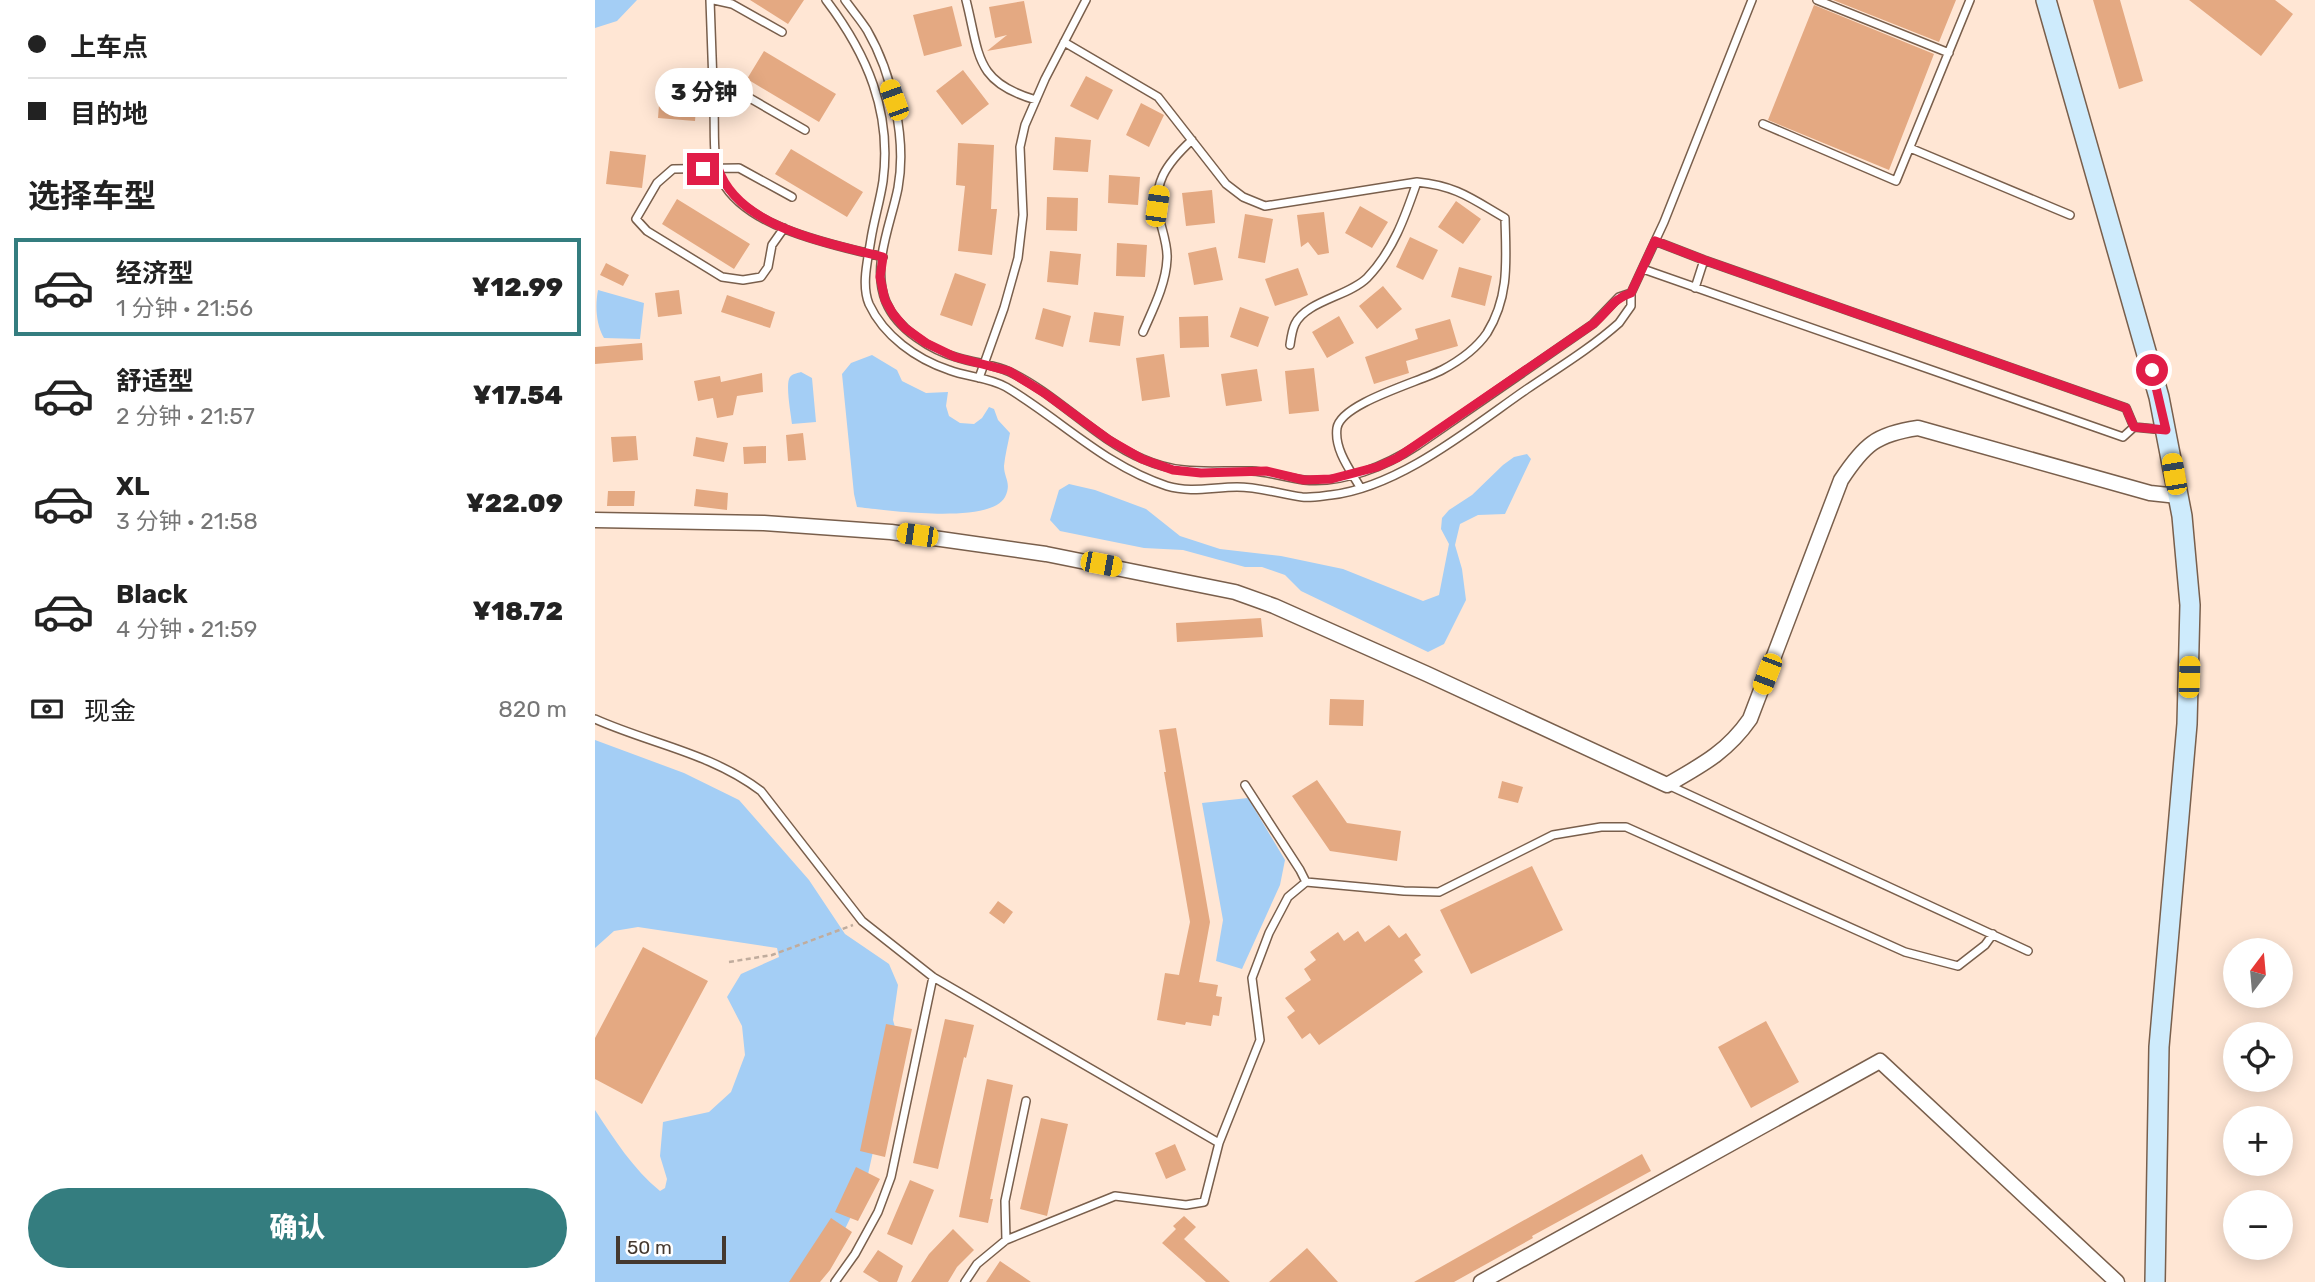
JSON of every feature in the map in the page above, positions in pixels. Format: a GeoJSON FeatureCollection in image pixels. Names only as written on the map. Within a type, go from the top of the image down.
{"type":"FeatureCollection","features":[{"type":"Feature","properties":{"kind":"main road"},"geometry":{"type":"LineString","coordinates":[[2046,0],[2159,397],[2178,496],[2190,605],[2187,724],[2159,1047],[2155,1282]]}},
{"type":"Feature","properties":{"kind":"street"},"geometry":{"type":"LineString","coordinates":[[595,520],[764,523],[891,531],[1046,554],[1235,592],[1274,606],[1427,674],[1667,785],[1710,761],[1735,740],[1750,719],[1841,480],[1857,455],[1872,442],[1900,430],[1918,428],[2150,492],[2178,496]]}},
{"type":"Feature","properties":{"kind":"street"},"geometry":{"type":"LineString","coordinates":[[1481,1282],[1880,1061],[2117,1282]]}},
{"type":"Feature","properties":{"kind":"lane"},"geometry":{"type":"LineString","coordinates":[[782,32],[732,4],[712,0],[718,168],[723,181],[737,200],[758,215],[784,228],[883,257]]}},
{"type":"Feature","properties":{"kind":"lane"},"geometry":{"type":"LineString","coordinates":[[826,0],[854,40],[869,70],[879,101],[885,134],[883,182],[866,275],[868,300],[878,320],[895,340],[921,357],[949,370],[1002,385],[1038,407],[1102,455],[1135,473],[1169,486],[1199,490],[1263,488],[1304,498],[1335,495],[1399,473],[1424,459],[1619,323],[1631,306],[1631,293],[1655,241],[1752,0]]}},
{"type":"Feature","properties":{"kind":"lane"},"geometry":{"type":"LineString","coordinates":[[845,0],[867,30],[894,100],[899,134],[898,185],[880,277],[885,300],[893,314],[905,328],[926,343],[955,357],[1009,371],[1109,440],[1142,459],[1173,470],[1201,473],[1266,471],[1304,480],[1331,479],[1352,474],[1397,458],[1418,445],[1593,324],[1619,297],[1631,293]]}},
{"type":"Feature","properties":{"kind":"lane"},"geometry":{"type":"LineString","coordinates":[[966,0],[982,65],[999,84],[1016,94],[1036,100]]}},
{"type":"Feature","properties":{"kind":"lane"},"geometry":{"type":"LineString","coordinates":[[979,377],[1004,308],[1018,258],[1023,215],[1020,147],[1025,125],[1086,0]]}},
{"type":"Feature","properties":{"kind":"lane"},"geometry":{"type":"LineString","coordinates":[[1818,0],[1949,53]]}},
{"type":"Feature","properties":{"kind":"lane"},"geometry":{"type":"LineString","coordinates":[[1763,124],[1896,181],[1970,0]]}},
{"type":"Feature","properties":{"kind":"lane"},"geometry":{"type":"LineString","coordinates":[[1064,42],[1158,97],[1226,184],[1243,197],[1265,206],[1417,182],[1457,190],[1505,218],[1506,282],[1500,306],[1487,333],[1467,355],[1441,370],[1360,404],[1343,415],[1337,428],[1338,444],[1360,487]]}},
{"type":"Feature","properties":{"kind":"lane"},"geometry":{"type":"LineString","coordinates":[[713,82],[734,89],[805,130]]}},
{"type":"Feature","properties":{"kind":"lane"},"geometry":{"type":"LineString","coordinates":[[1143,332],[1161,290],[1167,258],[1157,206],[1160,180],[1170,160],[1192,140]]}},
{"type":"Feature","properties":{"kind":"lane"},"geometry":{"type":"LineString","coordinates":[[1910,148],[2070,215]]}},
{"type":"Feature","properties":{"kind":"lane"},"geometry":{"type":"LineString","coordinates":[[784,228],[772,245],[768,267],[761,276],[743,280],[722,277],[647,231],[636,219],[657,183],[673,169],[739,168],[792,197]]}},
{"type":"Feature","properties":{"kind":"lane"},"geometry":{"type":"LineString","coordinates":[[1290,345],[1295,322],[1313,307],[1365,280],[1381,262],[1402,226],[1417,182]]}},
{"type":"Feature","properties":{"kind":"lane"},"geometry":{"type":"LineString","coordinates":[[1655,241],[2126,408],[2134,427]]}},
{"type":"Feature","properties":{"kind":"lane"},"geometry":{"type":"LineString","coordinates":[[1695,288],[1704,260]]}},
{"type":"Feature","properties":{"kind":"lane"},"geometry":{"type":"LineString","coordinates":[[1643,269],[2123,437],[2134,427],[2166,430]]}},
{"type":"Feature","properties":{"kind":"lane"},"geometry":{"type":"LineString","coordinates":[[595,719],[670,745],[744,778],[761,791],[862,921],[933,977],[1219,1143]]}},
{"type":"Feature","properties":{"kind":"lane"},"geometry":{"type":"LineString","coordinates":[[1245,785],[1306,882]]}},
{"type":"Feature","properties":{"kind":"lane"},"geometry":{"type":"LineString","coordinates":[[1667,785],[2028,951]]}},
{"type":"Feature","properties":{"kind":"lane"},"geometry":{"type":"LineString","coordinates":[[965,1282],[977,1264],[1006,1240],[1115,1196],[1186,1205],[1204,1202],[1219,1143],[1260,1040],[1252,978],[1269,933],[1288,897],[1306,882],[1439,892],[1553,835],[1601,827],[1626,827],[1906,951],[1958,966],[1973,956],[1993,934]]}},
{"type":"Feature","properties":{"kind":"lane"},"geometry":{"type":"LineString","coordinates":[[835,1282],[855,1254],[878,1212],[891,1177],[933,977]]}},
{"type":"Feature","properties":{"kind":"lane"},"geometry":{"type":"LineString","coordinates":[[1006,1240],[1005,1201],[1026,1101]]}},
{"type":"Feature","properties":{"kind":"path"},"geometry":{"type":"LineString","coordinates":[[729,962],[772,955],[847,929]]}},
{"type":"Feature","properties":{"kind":"water"},"geometry":{"type":"Polygon","coordinates":[[[595,0],[637,0],[617,21],[595,28],[595,0]]]}},
{"type":"Feature","properties":{"kind":"water"},"geometry":{"type":"Polygon","coordinates":[[[598,290],[644,303],[640,339],[604,338],[597,315],[598,290]]]}},
{"type":"Feature","properties":{"kind":"water"},"geometry":{"type":"Polygon","coordinates":[[[872,355],[897,370],[902,381],[926,393],[948,392],[946,406],[949,416],[960,423],[974,424],[989,407],[994,409],[998,420],[1010,433],[1004,466],[1007,492],[995,506],[979,511],[936,514],[857,507],[842,374],[851,363],[872,355]]]}},
{"type":"Feature","properties":{"kind":"water"},"geometry":{"type":"Polygon","coordinates":[[[801,372],[812,378],[816,422],[792,424],[789,380],[792,375],[801,372]]]}},
{"type":"Feature","properties":{"kind":"water"},"geometry":{"type":"Polygon","coordinates":[[[1527,454],[1531,459],[1505,514],[1478,515],[1460,524],[1455,545],[1462,569],[1466,600],[1444,644],[1428,652],[1301,591],[1285,575],[1262,567],[1245,567],[1183,550],[1144,548],[1060,531],[1050,520],[1059,490],[1069,484],[1095,490],[1146,509],[1180,536],[1220,549],[1281,556],[1343,569],[1423,601],[1439,595],[1449,544],[1441,529],[1442,518],[1472,495],[1503,465],[1514,457],[1527,454]]]}},
{"type":"Feature","properties":{"kind":"water"},"geometry":{"type":"Polygon","coordinates":[[[595,740],[684,773],[739,800],[809,880],[845,934],[889,964],[898,985],[893,1020],[898,1038],[865,1188],[842,1235],[809,1282],[595,1282],[595,1110],[641,1173],[660,1191],[665,1188],[667,1179],[660,1156],[663,1122],[709,1112],[731,1092],[745,1055],[742,1026],[727,997],[741,974],[779,957],[777,948],[638,927],[614,931],[595,948],[595,740]]]}},
{"type":"Feature","properties":{"kind":"water"},"geometry":{"type":"Polygon","coordinates":[[[1248,798],[1285,860],[1280,885],[1242,969],[1216,961],[1223,920],[1202,803],[1248,798]]]}},
{"type":"Feature","properties":{"kind":"building"},"geometry":{"type":"Polygon","coordinates":[[[750,0],[804,0],[788,24],[750,0]]]}},
{"type":"Feature","properties":{"kind":"building"},"geometry":{"type":"Polygon","coordinates":[[[1833,0],[1956,0],[1939,42],[1833,0]]]}},
{"type":"Feature","properties":{"kind":"building"},"geometry":{"type":"Polygon","coordinates":[[[2093,0],[2120,0],[2143,81],[2119,89],[2093,0]]]}},
{"type":"Feature","properties":{"kind":"building"},"geometry":{"type":"Polygon","coordinates":[[[2189,0],[2275,0],[2293,14],[2261,56],[2189,0]]]}},
{"type":"Feature","properties":{"kind":"building"},"geometry":{"type":"Polygon","coordinates":[[[1024,1],[1032,43],[987,51],[1007,35],[995,38],[989,7],[1024,1]]]}},
{"type":"Feature","properties":{"kind":"building"},"geometry":{"type":"Polygon","coordinates":[[[1814,5],[1934,54],[1889,170],[1768,120],[1814,5]]]}},
{"type":"Feature","properties":{"kind":"building"},"geometry":{"type":"Polygon","coordinates":[[[952,6],[962,46],[924,56],[913,15],[952,6]]]}},
{"type":"Feature","properties":{"kind":"building"},"geometry":{"type":"Polygon","coordinates":[[[764,51],[836,94],[819,122],[747,79],[764,51]]]}},
{"type":"Feature","properties":{"kind":"building"},"geometry":{"type":"Polygon","coordinates":[[[963,70],[989,104],[962,125],[936,91],[963,70]]]}},
{"type":"Feature","properties":{"kind":"building"},"geometry":{"type":"Polygon","coordinates":[[[1086,76],[1113,90],[1098,120],[1070,106],[1086,76]]]}},
{"type":"Feature","properties":{"kind":"building"},"geometry":{"type":"Polygon","coordinates":[[[661,79],[698,82],[695,121],[658,118],[661,79]]]}},
{"type":"Feature","properties":{"kind":"building"},"geometry":{"type":"Polygon","coordinates":[[[1141,103],[1164,115],[1149,147],[1126,135],[1141,103]]]}},
{"type":"Feature","properties":{"kind":"building"},"geometry":{"type":"Polygon","coordinates":[[[1055,137],[1091,140],[1088,172],[1053,170],[1055,137]]]}},
{"type":"Feature","properties":{"kind":"building"},"geometry":{"type":"Polygon","coordinates":[[[958,143],[994,145],[991,209],[997,209],[992,255],[958,251],[965,186],[956,185],[958,143]]]}},
{"type":"Feature","properties":{"kind":"building"},"geometry":{"type":"Polygon","coordinates":[[[791,149],[863,192],[847,217],[775,174],[791,149]]]}},
{"type":"Feature","properties":{"kind":"building"},"geometry":{"type":"Polygon","coordinates":[[[610,151],[646,155],[642,188],[606,184],[610,151]]]}},
{"type":"Feature","properties":{"kind":"building"},"geometry":{"type":"Polygon","coordinates":[[[1109,175],[1140,177],[1138,205],[1108,203],[1109,175]]]}},
{"type":"Feature","properties":{"kind":"building"},"geometry":{"type":"Polygon","coordinates":[[[1212,190],[1215,223],[1186,226],[1182,193],[1212,190]]]}},
{"type":"Feature","properties":{"kind":"building"},"geometry":{"type":"Polygon","coordinates":[[[1047,197],[1078,198],[1077,231],[1046,230],[1047,197]]]}},
{"type":"Feature","properties":{"kind":"building"},"geometry":{"type":"Polygon","coordinates":[[[677,199],[750,244],[734,269],[662,224],[677,199]]]}},
{"type":"Feature","properties":{"kind":"building"},"geometry":{"type":"Polygon","coordinates":[[[1456,201],[1481,219],[1463,244],[1438,227],[1456,201]]]}},
{"type":"Feature","properties":{"kind":"building"},"geometry":{"type":"Polygon","coordinates":[[[1360,206],[1388,222],[1372,248],[1345,233],[1360,206]]]}},
{"type":"Feature","properties":{"kind":"building"},"geometry":{"type":"Polygon","coordinates":[[[1324,212],[1329,253],[1318,255],[1308,242],[1301,247],[1297,215],[1324,212]]]}},
{"type":"Feature","properties":{"kind":"building"},"geometry":{"type":"Polygon","coordinates":[[[1245,214],[1273,219],[1265,263],[1238,258],[1245,214]]]}},
{"type":"Feature","properties":{"kind":"building"},"geometry":{"type":"Polygon","coordinates":[[[1410,237],[1438,250],[1423,280],[1396,267],[1410,237]]]}},
{"type":"Feature","properties":{"kind":"building"},"geometry":{"type":"Polygon","coordinates":[[[1117,243],[1147,245],[1145,277],[1116,276],[1117,243]]]}},
{"type":"Feature","properties":{"kind":"building"},"geometry":{"type":"Polygon","coordinates":[[[1216,247],[1223,280],[1194,285],[1188,253],[1216,247]]]}},
{"type":"Feature","properties":{"kind":"building"},"geometry":{"type":"Polygon","coordinates":[[[1050,251],[1081,254],[1078,285],[1047,282],[1050,251]]]}},
{"type":"Feature","properties":{"kind":"building"},"geometry":{"type":"Polygon","coordinates":[[[606,263],[629,275],[623,286],[600,275],[606,263]]]}},
{"type":"Feature","properties":{"kind":"building"},"geometry":{"type":"Polygon","coordinates":[[[1459,267],[1492,276],[1485,306],[1451,297],[1459,267]]]}},
{"type":"Feature","properties":{"kind":"building"},"geometry":{"type":"Polygon","coordinates":[[[1298,268],[1308,295],[1275,306],[1265,279],[1298,268]]]}},
{"type":"Feature","properties":{"kind":"building"},"geometry":{"type":"Polygon","coordinates":[[[955,273],[986,284],[972,326],[940,315],[955,273]]]}},
{"type":"Feature","properties":{"kind":"building"},"geometry":{"type":"Polygon","coordinates":[[[1383,286],[1402,309],[1377,329],[1359,306],[1383,286]]]}},
{"type":"Feature","properties":{"kind":"building"},"geometry":{"type":"Polygon","coordinates":[[[679,290],[682,314],[658,317],[655,293],[679,290]]]}},
{"type":"Feature","properties":{"kind":"building"},"geometry":{"type":"Polygon","coordinates":[[[727,295],[775,312],[770,328],[721,312],[727,295]]]}},
{"type":"Feature","properties":{"kind":"building"},"geometry":{"type":"Polygon","coordinates":[[[1240,307],[1269,317],[1258,347],[1230,337],[1240,307]]]}},
{"type":"Feature","properties":{"kind":"building"},"geometry":{"type":"Polygon","coordinates":[[[1043,308],[1071,316],[1063,347],[1035,339],[1043,308]]]}},
{"type":"Feature","properties":{"kind":"building"},"geometry":{"type":"Polygon","coordinates":[[[1094,312],[1124,316],[1120,346],[1089,342],[1094,312]]]}},
{"type":"Feature","properties":{"kind":"building"},"geometry":{"type":"Polygon","coordinates":[[[1208,316],[1209,347],[1180,348],[1179,317],[1208,316]]]}},
{"type":"Feature","properties":{"kind":"building"},"geometry":{"type":"Polygon","coordinates":[[[1339,316],[1354,343],[1327,358],[1312,332],[1339,316]]]}},
{"type":"Feature","properties":{"kind":"building"},"geometry":{"type":"Polygon","coordinates":[[[1450,319],[1458,346],[1406,361],[1409,373],[1374,384],[1365,357],[1418,339],[1415,329],[1450,319]]]}},
{"type":"Feature","properties":{"kind":"building"},"geometry":{"type":"Polygon","coordinates":[[[642,343],[643,360],[595,364],[595,347],[642,343]]]}},
{"type":"Feature","properties":{"kind":"building"},"geometry":{"type":"Polygon","coordinates":[[[1164,354],[1170,397],[1142,401],[1136,358],[1164,354]]]}},
{"type":"Feature","properties":{"kind":"building"},"geometry":{"type":"Polygon","coordinates":[[[1314,368],[1319,411],[1289,414],[1285,371],[1314,368]]]}},
{"type":"Feature","properties":{"kind":"building"},"geometry":{"type":"Polygon","coordinates":[[[1257,369],[1262,401],[1226,406],[1221,374],[1257,369]]]}},
{"type":"Feature","properties":{"kind":"building"},"geometry":{"type":"Polygon","coordinates":[[[762,373],[763,392],[737,396],[733,415],[717,418],[713,398],[698,401],[694,381],[720,376],[721,382],[762,373]]]}},
{"type":"Feature","properties":{"kind":"building"},"geometry":{"type":"Polygon","coordinates":[[[803,433],[806,460],[788,461],[786,435],[803,433]]]}},
{"type":"Feature","properties":{"kind":"building"},"geometry":{"type":"Polygon","coordinates":[[[636,436],[638,460],[613,462],[611,437],[636,436]]]}},
{"type":"Feature","properties":{"kind":"building"},"geometry":{"type":"Polygon","coordinates":[[[696,437],[728,443],[724,462],[693,456],[696,437]]]}},
{"type":"Feature","properties":{"kind":"building"},"geometry":{"type":"Polygon","coordinates":[[[766,446],[766,463],[744,464],[743,447],[766,446]]]}},
{"type":"Feature","properties":{"kind":"building"},"geometry":{"type":"Polygon","coordinates":[[[696,489],[728,493],[727,510],[694,506],[696,489]]]}},
{"type":"Feature","properties":{"kind":"building"},"geometry":{"type":"Polygon","coordinates":[[[608,491],[635,491],[634,506],[607,506],[608,491]]]}},
{"type":"Feature","properties":{"kind":"building"},"geometry":{"type":"Polygon","coordinates":[[[1261,618],[1263,637],[1177,642],[1176,623],[1261,618]]]}},
{"type":"Feature","properties":{"kind":"building"},"geometry":{"type":"Polygon","coordinates":[[[1330,699],[1364,700],[1363,726],[1329,725],[1330,699]]]}},
{"type":"Feature","properties":{"kind":"building"},"geometry":{"type":"Polygon","coordinates":[[[1176,728],[1210,922],[1199,982],[1218,985],[1216,996],[1222,997],[1219,1016],[1213,1015],[1211,1026],[1157,1020],[1165,973],[1179,975],[1190,922],[1159,730],[1176,728]]]}},
{"type":"Feature","properties":{"kind":"building"},"geometry":{"type":"Polygon","coordinates":[[[1317,780],[1347,823],[1401,831],[1397,861],[1330,851],[1292,796],[1317,780]]]}},
{"type":"Feature","properties":{"kind":"building"},"geometry":{"type":"Polygon","coordinates":[[[1502,781],[1523,787],[1518,803],[1498,798],[1502,781]]]}},
{"type":"Feature","properties":{"kind":"building"},"geometry":{"type":"Polygon","coordinates":[[[1532,866],[1563,930],[1471,974],[1440,910],[1532,866]]]}},
{"type":"Feature","properties":{"kind":"building"},"geometry":{"type":"Polygon","coordinates":[[[998,901],[1013,912],[1004,924],[989,913],[998,901]]]}},
{"type":"Feature","properties":{"kind":"building"},"geometry":{"type":"Polygon","coordinates":[[[1389,925],[1399,938],[1406,933],[1421,955],[1414,960],[1423,972],[1319,1045],[1310,1033],[1302,1039],[1287,1017],[1295,1011],[1285,998],[1311,980],[1304,969],[1316,960],[1310,952],[1338,932],[1344,941],[1358,931],[1365,942],[1389,925]]]}},
{"type":"Feature","properties":{"kind":"building"},"geometry":{"type":"Polygon","coordinates":[[[643,947],[708,981],[642,1104],[595,1079],[595,1038],[643,947]]]}},
{"type":"Feature","properties":{"kind":"building"},"geometry":{"type":"Polygon","coordinates":[[[945,1019],[974,1025],[938,1169],[913,1163],[945,1019]]]}},
{"type":"Feature","properties":{"kind":"building"},"geometry":{"type":"Polygon","coordinates":[[[1766,1021],[1799,1082],[1751,1108],[1718,1047],[1766,1021]]]}},
{"type":"Feature","properties":{"kind":"building"},"geometry":{"type":"Polygon","coordinates":[[[886,1024],[912,1029],[885,1157],[860,1151],[886,1024]]]}},
{"type":"Feature","properties":{"kind":"building"},"geometry":{"type":"Polygon","coordinates":[[[987,1079],[1013,1085],[990,1199],[993,1199],[988,1223],[959,1217],[987,1079]]]}},
{"type":"Feature","properties":{"kind":"building"},"geometry":{"type":"Polygon","coordinates":[[[1041,1118],[1068,1124],[1047,1216],[1020,1209],[1041,1118]]]}},
{"type":"Feature","properties":{"kind":"building"},"geometry":{"type":"Polygon","coordinates":[[[1175,1144],[1186,1170],[1166,1179],[1155,1153],[1175,1144]]]}},
{"type":"Feature","properties":{"kind":"building"},"geometry":{"type":"Polygon","coordinates":[[[1642,1154],[1651,1171],[1532,1236],[1533,1238],[1454,1282],[1414,1282],[1642,1154]]]}},
{"type":"Feature","properties":{"kind":"building"},"geometry":{"type":"Polygon","coordinates":[[[856,1167],[880,1179],[858,1221],[835,1212],[856,1167]]]}},
{"type":"Feature","properties":{"kind":"building"},"geometry":{"type":"Polygon","coordinates":[[[910,1180],[934,1190],[912,1245],[887,1234],[910,1180]]]}},
{"type":"Feature","properties":{"kind":"building"},"geometry":{"type":"Polygon","coordinates":[[[1184,1216],[1196,1227],[1184,1239],[1230,1282],[1206,1282],[1162,1243],[1176,1229],[1173,1226],[1184,1216]]]}},
{"type":"Feature","properties":{"kind":"building"},"geometry":{"type":"Polygon","coordinates":[[[831,1218],[852,1232],[830,1270],[820,1282],[789,1282],[831,1218]]]}},
{"type":"Feature","properties":{"kind":"building"},"geometry":{"type":"Polygon","coordinates":[[[953,1229],[974,1250],[957,1267],[948,1282],[911,1282],[929,1254],[953,1229]]]}},
{"type":"Feature","properties":{"kind":"building"},"geometry":{"type":"Polygon","coordinates":[[[1307,1248],[1338,1282],[1269,1282],[1307,1248]]]}},
{"type":"Feature","properties":{"kind":"building"},"geometry":{"type":"Polygon","coordinates":[[[878,1250],[903,1266],[897,1282],[879,1282],[863,1272],[878,1250]]]}},
{"type":"Feature","properties":{"kind":"building"},"geometry":{"type":"Polygon","coordinates":[[[1000,1261],[1031,1282],[986,1282],[1000,1261]]]}},
{"type":"Feature","properties":{"kind":"route"},"geometry":{"type":"LineString","coordinates":[[703,169],[718,168],[723,181],[737,200],[758,215],[784,228],[883,257],[880,277],[885,300],[905,328],[926,343],[955,357],[1009,371],[1109,440],[1142,459],[1173,470],[1201,473],[1266,471],[1304,480],[1331,479],[1377,467],[1397,458],[1593,324],[1619,297],[1631,293],[1655,241],[2126,408],[2134,427],[2166,430],[2152,370]]}}]}
